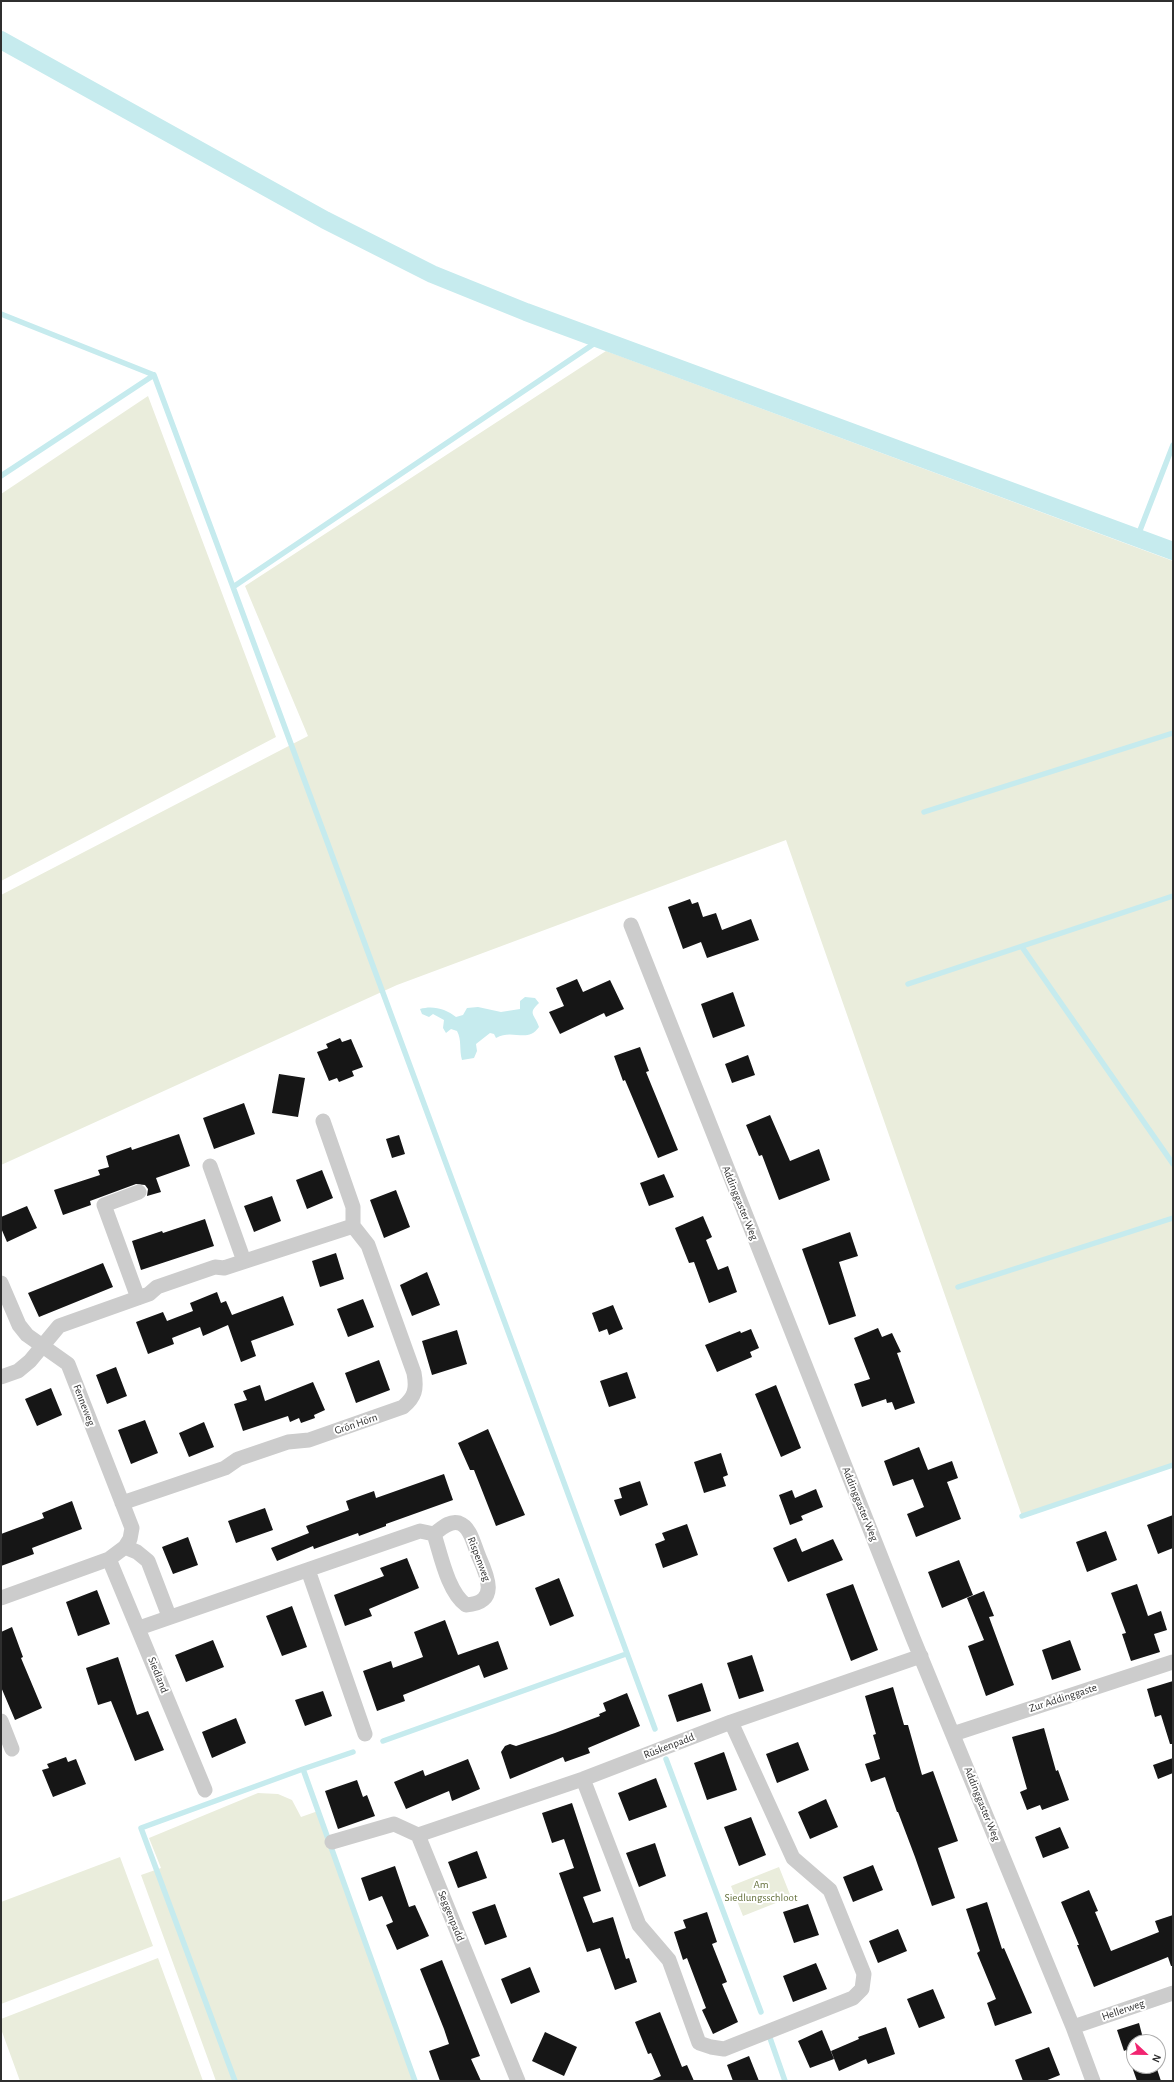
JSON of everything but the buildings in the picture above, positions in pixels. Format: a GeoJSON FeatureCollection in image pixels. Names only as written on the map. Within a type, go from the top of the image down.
{"type":"FeatureCollection","features":[{"type":"Feature","properties":{"kind":"street","name":"Addinggaster Weg"},"geometry":{"type":"LineString","coordinates":[[631,925],[921,1656],[1073,2027],[1093,2081]]}},
{"type":"Feature","properties":{"kind":"street"},"geometry":{"type":"LineString","coordinates":[[1,1377],[18,1371],[30,1361],[59,1326],[150,1294],[157,1288],[215,1267],[224,1268],[354,1226],[353,1207],[323,1121]]}},
{"type":"Feature","properties":{"kind":"street"},"geometry":{"type":"LineString","coordinates":[[210,1166],[244,1261]]}},
{"type":"Feature","properties":{"kind":"street"},"geometry":{"type":"LineString","coordinates":[[138,1298],[104,1205],[139,1192]]}},
{"type":"Feature","properties":{"kind":"street","name":"Grön Hörn"},"geometry":{"type":"LineString","coordinates":[[122,1503],[225,1468],[238,1459],[288,1442],[309,1440],[403,1407],[410,1401],[415,1394],[414,1373],[368,1245],[354,1226]]}},
{"type":"Feature","properties":{"kind":"street","name":"Fenneweg"},"geometry":{"type":"LineString","coordinates":[[1,1283],[19,1325],[27,1335],[68,1364],[132,1528],[130,1539],[125,1547]]}},
{"type":"Feature","properties":{"kind":"street","name":"Rispenweg"},"geometry":{"type":"LineString","coordinates":[[458,1523],[467,1528],[486,1574],[489,1587],[486,1597],[477,1604],[466,1606],[459,1600],[453,1591],[434,1534],[447,1524],[458,1523]]}},
{"type":"Feature","properties":{"kind":"street"},"geometry":{"type":"LineString","coordinates":[[139,1628],[169,1616],[420,1531],[434,1534]]}},
{"type":"Feature","properties":{"kind":"street"},"geometry":{"type":"LineString","coordinates":[[1,1598],[109,1559],[125,1547],[137,1552],[148,1561],[169,1616]]}},
{"type":"Feature","properties":{"kind":"street","name":"Siedland"},"geometry":{"type":"LineString","coordinates":[[109,1559],[139,1628],[205,1790]]}},
{"type":"Feature","properties":{"kind":"street"},"geometry":{"type":"LineString","coordinates":[[308,1570],[365,1734]]}},
{"type":"Feature","properties":{"kind":"street","name":"Rüskenpadd"},"geometry":{"type":"LineString","coordinates":[[418,1835],[584,1779],[732,1722],[921,1656]]}},
{"type":"Feature","properties":{"kind":"street","name":"Zur Addinggaste"},"geometry":{"type":"LineString","coordinates":[[954,1734],[1173,1662]]}},
{"type":"Feature","properties":{"kind":"street"},"geometry":{"type":"LineString","coordinates":[[1,1721],[12,1749]]}},
{"type":"Feature","properties":{"kind":"street"},"geometry":{"type":"LineString","coordinates":[[584,1779],[639,1925],[669,1960],[699,2043],[710,2047],[724,2049],[853,1998],[862,1989],[864,1974],[830,1890],[792,1858],[732,1722]]}},
{"type":"Feature","properties":{"kind":"street"},"geometry":{"type":"LineString","coordinates":[[332,1842],[394,1824],[418,1835]]}},
{"type":"Feature","properties":{"kind":"street","name":"Seggenpadd"},"geometry":{"type":"LineString","coordinates":[[418,1835],[518,2081]]}},
{"type":"Feature","properties":{"kind":"street","name":"Hellerweg"},"geometry":{"type":"LineString","coordinates":[[1073,2027],[1173,1993]]}},
{"type":"Feature","properties":{"kind":"green space"},"geometry":{"type":"Polygon","coordinates":[[[606,351],[1173,561],[1173,1465],[1022,1516],[786,840],[397,985],[1,1165],[1,895],[308,736],[245,586],[606,351]]]}},
{"type":"Feature","properties":{"kind":"green space"},"geometry":{"type":"Polygon","coordinates":[[[148,396],[276,737],[1,881],[1,494],[148,396]]]}},
{"type":"Feature","properties":{"kind":"green space"},"geometry":{"type":"Polygon","coordinates":[[[258,1793],[278,1794],[292,1800],[301,1817],[318,1811],[415,2081],[216,2081],[141,1875],[161,1868],[149,1838],[258,1793]]]}},
{"type":"Feature","properties":{"kind":"green space"},"geometry":{"type":"Polygon","coordinates":[[[120,1857],[153,1946],[1,2004],[1,1902],[120,1857]]]}},
{"type":"Feature","properties":{"kind":"green space","name":"Am Siedlungsschloot"},"geometry":{"type":"Polygon","coordinates":[[[779,1867],[791,1897],[743,1916],[731,1886],[779,1867]]]}},
{"type":"Feature","properties":{"kind":"green space"},"geometry":{"type":"Polygon","coordinates":[[[158,1958],[203,2081],[20,2081],[1,2029],[1,2019],[158,1958]]]}},
{"type":"Feature","properties":{"kind":"water"},"geometry":{"type":"Polygon","coordinates":[[[525,997],[535,998],[539,1003],[533,1010],[533,1014],[539,1027],[534,1032],[525,1035],[508,1034],[496,1038],[494,1034],[490,1033],[476,1044],[477,1051],[474,1058],[462,1060],[457,1031],[451,1029],[446,1033],[443,1028],[444,1020],[433,1014],[429,1017],[422,1014],[420,1009],[430,1007],[439,1008],[456,1017],[463,1015],[467,1008],[478,1007],[501,1012],[520,1009],[520,1001],[525,997]]]}},
{"type":"Feature","properties":{"kind":"waterway"},"geometry":{"type":"LineString","coordinates":[[1,40],[325,220],[432,274],[526,312],[1173,551]]}},
{"type":"Feature","properties":{"kind":"waterway"},"geometry":{"type":"LineString","coordinates":[[1,314],[154,375],[233,587]]}},
{"type":"Feature","properties":{"kind":"waterway"},"geometry":{"type":"LineString","coordinates":[[601,339],[233,587],[655,1729]]}},
{"type":"Feature","properties":{"kind":"waterway"},"geometry":{"type":"LineString","coordinates":[[1,476],[154,375]]}},
{"type":"Feature","properties":{"kind":"waterway"},"geometry":{"type":"LineString","coordinates":[[1137,538],[1173,445]]}},
{"type":"Feature","properties":{"kind":"waterway"},"geometry":{"type":"LineString","coordinates":[[924,812],[1173,733]]}},
{"type":"Feature","properties":{"kind":"waterway"},"geometry":{"type":"LineString","coordinates":[[908,984],[1173,896]]}},
{"type":"Feature","properties":{"kind":"waterway"},"geometry":{"type":"LineString","coordinates":[[1022,947],[1173,1164]]}},
{"type":"Feature","properties":{"kind":"waterway"},"geometry":{"type":"LineString","coordinates":[[958,1287],[1173,1218]]}},
{"type":"Feature","properties":{"kind":"waterway"},"geometry":{"type":"LineString","coordinates":[[1022,1516],[1173,1465]]}},
{"type":"Feature","properties":{"kind":"waterway"},"geometry":{"type":"LineString","coordinates":[[383,1741],[626,1654]]}},
{"type":"Feature","properties":{"kind":"waterway"},"geometry":{"type":"LineString","coordinates":[[353,1752],[303,1769],[415,2081]]}},
{"type":"Feature","properties":{"kind":"waterway"},"geometry":{"type":"LineString","coordinates":[[666,1759],[761,2012]]}},
{"type":"Feature","properties":{"kind":"waterway"},"geometry":{"type":"LineString","coordinates":[[235,2081],[141,1828],[303,1769]]}},
{"type":"Feature","properties":{"kind":"waterway"},"geometry":{"type":"LineString","coordinates":[[770,2038],[785,2081]]}}]}
